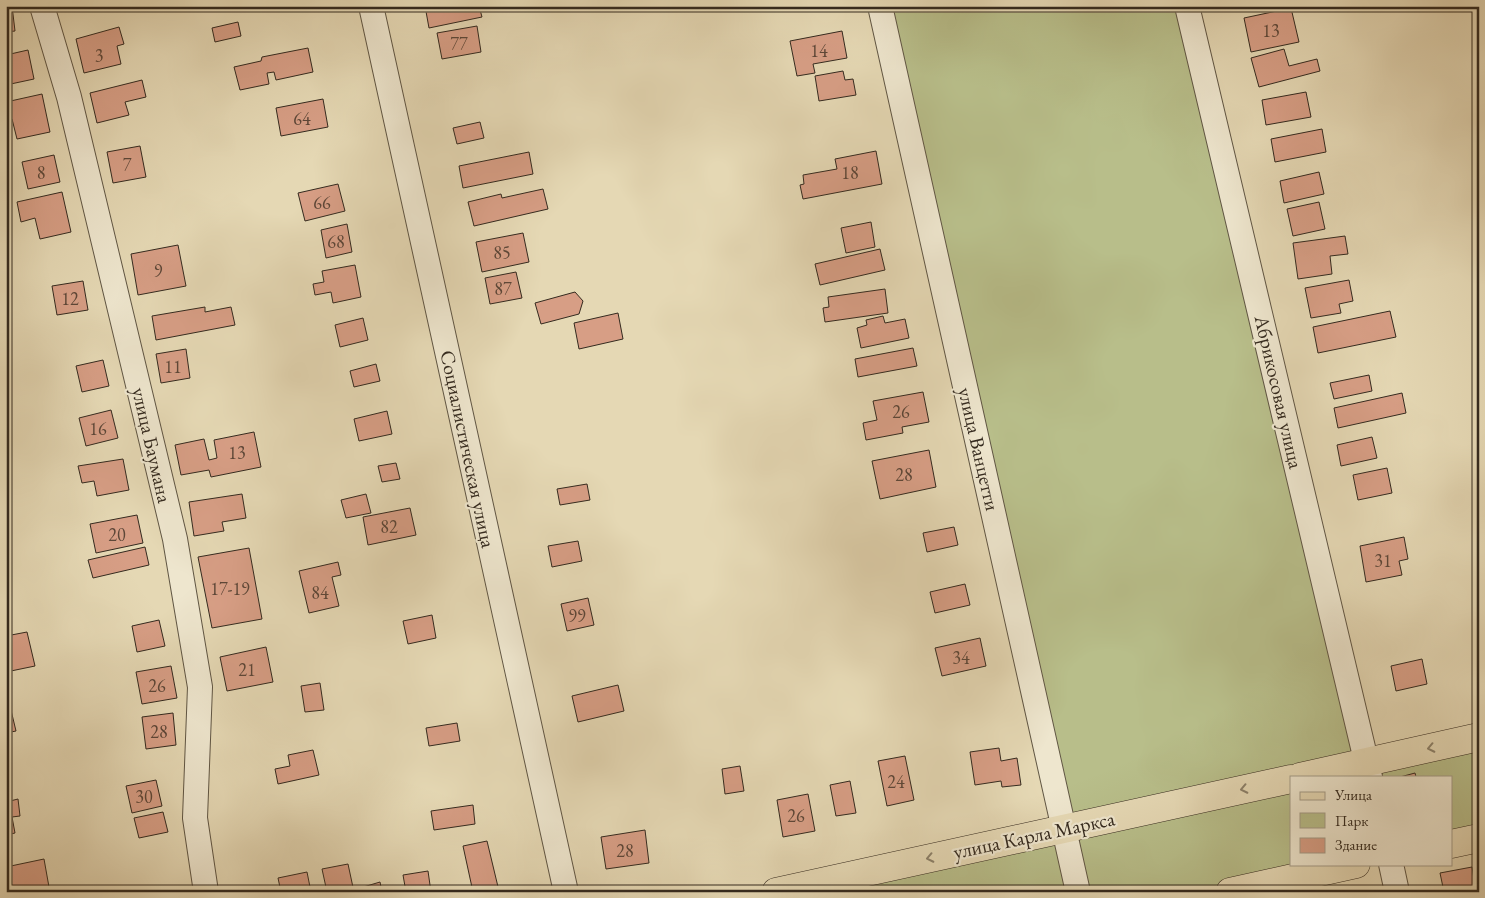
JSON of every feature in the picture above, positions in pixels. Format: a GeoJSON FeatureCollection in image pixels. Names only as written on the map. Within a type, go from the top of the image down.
{"type":"FeatureCollection","features":[{"type":"Feature","properties":{"kind":"main road"},"geometry":{"type":"LineString","coordinates":[[1308,776],[1368,769],[1479,738]]}},
{"type":"Feature","properties":{"kind":"main road","name":"улица Карла Маркса"},"geometry":{"type":"LineString","coordinates":[[776,892],[1290,779]]}},
{"type":"Feature","properties":{"kind":"main road"},"geometry":{"type":"LineString","coordinates":[[1452,844],[1479,838]]}},
{"type":"Feature","properties":{"kind":"main road"},"geometry":{"type":"LineString","coordinates":[[1230,892],[1347,866]]}},
{"type":"Feature","properties":{"kind":"street","name":"улица Баумана"},"geometry":{"type":"LineString","coordinates":[[42,6],[69,97],[174,539],[200,687],[195,818],[206,892]]}},
{"type":"Feature","properties":{"kind":"street","name":"Социалистическая улица"},"geometry":{"type":"LineString","coordinates":[[371,6],[566,892]]}},
{"type":"Feature","properties":{"kind":"street","name":"улица Ванцетти"},"geometry":{"type":"LineString","coordinates":[[880,6],[1078,892]]}},
{"type":"Feature","properties":{"kind":"street","name":"Абрикосовая улица"},"geometry":{"type":"LineString","coordinates":[[1187,6],[1368,769]]}},
{"type":"Feature","properties":{"kind":"street"},"geometry":{"type":"LineString","coordinates":[[1391,866],[1397,892]]}},
{"type":"Feature","properties":{"kind":"green space"},"geometry":{"type":"Polygon","coordinates":[[[880,6],[1187,6],[1366,762],[1479,737],[1479,840],[1452,846],[1452,776],[1290,776],[1290,866],[1355,866],[1237,892],[776,892],[1063,829],[880,6]]]}},
{"type":"Feature","properties":{"kind":"building"},"geometry":{"type":"Polygon","coordinates":[[[6,6],[12,6],[15,31],[6,32],[6,6]]]}},
{"type":"Feature","properties":{"kind":"building"},"geometry":{"type":"Polygon","coordinates":[[[425,6],[479,6],[482,17],[429,28],[425,6]]]}},
{"type":"Feature","properties":{"kind":"building"},"geometry":{"type":"Polygon","coordinates":[[[1291,8],[1299,42],[1251,52],[1244,18],[1291,8]]]}},
{"type":"Feature","properties":{"kind":"building"},"geometry":{"type":"Polygon","coordinates":[[[238,22],[241,36],[215,42],[212,28],[238,22]]]}},
{"type":"Feature","properties":{"kind":"building"},"geometry":{"type":"Polygon","coordinates":[[[477,26],[481,52],[442,59],[437,33],[477,26]]]}},
{"type":"Feature","properties":{"kind":"building"},"geometry":{"type":"Polygon","coordinates":[[[119,27],[124,44],[117,46],[121,64],[84,73],[76,39],[119,27]]]}},
{"type":"Feature","properties":{"kind":"building"},"geometry":{"type":"Polygon","coordinates":[[[842,31],[847,58],[813,64],[815,73],[797,76],[790,41],[842,31]]]}},
{"type":"Feature","properties":{"kind":"building"},"geometry":{"type":"Polygon","coordinates":[[[308,48],[313,72],[276,80],[274,72],[267,73],[269,84],[240,90],[234,67],[261,61],[262,57],[308,48]]]}},
{"type":"Feature","properties":{"kind":"building"},"geometry":{"type":"Polygon","coordinates":[[[1284,49],[1289,66],[1317,59],[1320,71],[1259,87],[1251,58],[1284,49]]]}},
{"type":"Feature","properties":{"kind":"building"},"geometry":{"type":"Polygon","coordinates":[[[28,50],[34,79],[6,85],[6,55],[28,50]]]}},
{"type":"Feature","properties":{"kind":"building"},"geometry":{"type":"Polygon","coordinates":[[[843,71],[845,80],[853,79],[856,95],[819,101],[815,76],[843,71]]]}},
{"type":"Feature","properties":{"kind":"building"},"geometry":{"type":"Polygon","coordinates":[[[142,80],[146,97],[125,102],[129,115],[97,123],[90,93],[142,80]]]}},
{"type":"Feature","properties":{"kind":"building"},"geometry":{"type":"Polygon","coordinates":[[[1306,92],[1311,117],[1266,125],[1262,100],[1306,92]]]}},
{"type":"Feature","properties":{"kind":"building"},"geometry":{"type":"Polygon","coordinates":[[[42,94],[50,132],[17,139],[12,119],[6,120],[6,102],[42,94]]]}},
{"type":"Feature","properties":{"kind":"building"},"geometry":{"type":"Polygon","coordinates":[[[323,99],[328,127],[281,136],[276,108],[323,99]]]}},
{"type":"Feature","properties":{"kind":"building"},"geometry":{"type":"Polygon","coordinates":[[[480,122],[484,138],[457,144],[453,128],[480,122]]]}},
{"type":"Feature","properties":{"kind":"building"},"geometry":{"type":"Polygon","coordinates":[[[1322,129],[1326,152],[1275,162],[1271,139],[1322,129]]]}},
{"type":"Feature","properties":{"kind":"building"},"geometry":{"type":"Polygon","coordinates":[[[140,146],[146,177],[113,183],[107,152],[140,146]]]}},
{"type":"Feature","properties":{"kind":"building"},"geometry":{"type":"Polygon","coordinates":[[[876,151],[882,184],[803,199],[800,185],[804,184],[803,175],[837,169],[835,159],[876,151]]]}},
{"type":"Feature","properties":{"kind":"building"},"geometry":{"type":"Polygon","coordinates":[[[529,152],[533,174],[463,188],[459,166],[529,152]]]}},
{"type":"Feature","properties":{"kind":"building"},"geometry":{"type":"Polygon","coordinates":[[[54,155],[60,182],[28,189],[22,162],[54,155]]]}},
{"type":"Feature","properties":{"kind":"building"},"geometry":{"type":"Polygon","coordinates":[[[1319,172],[1324,194],[1284,203],[1280,181],[1319,172]]]}},
{"type":"Feature","properties":{"kind":"building"},"geometry":{"type":"Polygon","coordinates":[[[338,184],[345,211],[305,221],[298,193],[338,184]]]}},
{"type":"Feature","properties":{"kind":"building"},"geometry":{"type":"Polygon","coordinates":[[[543,189],[548,209],[474,226],[468,202],[501,194],[502,198],[543,189]]]}},
{"type":"Feature","properties":{"kind":"building"},"geometry":{"type":"Polygon","coordinates":[[[62,192],[71,232],[40,239],[35,218],[21,222],[17,202],[62,192]]]}},
{"type":"Feature","properties":{"kind":"building"},"geometry":{"type":"Polygon","coordinates":[[[1319,202],[1325,229],[1293,236],[1287,209],[1319,202]]]}},
{"type":"Feature","properties":{"kind":"building"},"geometry":{"type":"Polygon","coordinates":[[[871,222],[875,247],[846,253],[841,228],[871,222]]]}},
{"type":"Feature","properties":{"kind":"building"},"geometry":{"type":"Polygon","coordinates":[[[347,224],[352,252],[326,258],[321,230],[347,224]]]}},
{"type":"Feature","properties":{"kind":"building"},"geometry":{"type":"Polygon","coordinates":[[[523,233],[529,262],[482,272],[476,242],[523,233]]]}},
{"type":"Feature","properties":{"kind":"building"},"geometry":{"type":"Polygon","coordinates":[[[1345,236],[1348,254],[1330,256],[1332,274],[1298,279],[1293,243],[1345,236]]]}},
{"type":"Feature","properties":{"kind":"building"},"geometry":{"type":"Polygon","coordinates":[[[178,245],[186,286],[138,295],[131,254],[178,245]]]}},
{"type":"Feature","properties":{"kind":"building"},"geometry":{"type":"Polygon","coordinates":[[[880,249],[885,270],[820,285],[815,264],[880,249]]]}},
{"type":"Feature","properties":{"kind":"building"},"geometry":{"type":"Polygon","coordinates":[[[355,265],[361,297],[333,303],[331,292],[315,295],[313,284],[324,282],[322,271],[355,265]]]}},
{"type":"Feature","properties":{"kind":"building"},"geometry":{"type":"Polygon","coordinates":[[[516,272],[522,298],[490,304],[485,278],[516,272]]]}},
{"type":"Feature","properties":{"kind":"building"},"geometry":{"type":"Polygon","coordinates":[[[1349,280],[1353,301],[1339,304],[1341,313],[1311,318],[1305,288],[1349,280]]]}},
{"type":"Feature","properties":{"kind":"building"},"geometry":{"type":"Polygon","coordinates":[[[83,281],[88,310],[57,315],[52,286],[83,281]]]}},
{"type":"Feature","properties":{"kind":"building"},"geometry":{"type":"Polygon","coordinates":[[[885,289],[888,313],[825,322],[823,308],[829,307],[828,297],[885,289]]]}},
{"type":"Feature","properties":{"kind":"building"},"geometry":{"type":"Polygon","coordinates":[[[575,292],[583,301],[579,314],[541,324],[535,303],[575,292]]]}},
{"type":"Feature","properties":{"kind":"building"},"geometry":{"type":"Polygon","coordinates":[[[205,307],[205,312],[231,307],[235,325],[156,340],[152,316],[205,307]]]}},
{"type":"Feature","properties":{"kind":"building"},"geometry":{"type":"Polygon","coordinates":[[[1390,311],[1396,337],[1318,353],[1313,327],[1390,311]]]}},
{"type":"Feature","properties":{"kind":"building"},"geometry":{"type":"Polygon","coordinates":[[[618,313],[623,339],[579,349],[574,323],[618,313]]]}},
{"type":"Feature","properties":{"kind":"building"},"geometry":{"type":"Polygon","coordinates":[[[883,316],[885,323],[905,319],[909,338],[861,348],[857,328],[867,325],[866,320],[883,316]]]}},
{"type":"Feature","properties":{"kind":"building"},"geometry":{"type":"Polygon","coordinates":[[[363,318],[368,340],[340,347],[335,325],[363,318]]]}},
{"type":"Feature","properties":{"kind":"building"},"geometry":{"type":"Polygon","coordinates":[[[913,348],[917,366],[858,377],[855,359],[913,348]]]}},
{"type":"Feature","properties":{"kind":"building"},"geometry":{"type":"Polygon","coordinates":[[[186,349],[190,378],[161,383],[156,354],[186,349]]]}},
{"type":"Feature","properties":{"kind":"building"},"geometry":{"type":"Polygon","coordinates":[[[103,360],[109,386],[82,392],[76,366],[103,360]]]}},
{"type":"Feature","properties":{"kind":"building"},"geometry":{"type":"Polygon","coordinates":[[[376,364],[380,381],[354,387],[350,371],[376,364]]]}},
{"type":"Feature","properties":{"kind":"building"},"geometry":{"type":"Polygon","coordinates":[[[1369,375],[1372,391],[1334,399],[1330,383],[1369,375]]]}},
{"type":"Feature","properties":{"kind":"building"},"geometry":{"type":"Polygon","coordinates":[[[923,392],[929,422],[902,427],[903,433],[866,440],[863,423],[877,420],[873,401],[923,392]]]}},
{"type":"Feature","properties":{"kind":"building"},"geometry":{"type":"Polygon","coordinates":[[[1402,393],[1406,413],[1338,428],[1334,408],[1402,393]]]}},
{"type":"Feature","properties":{"kind":"building"},"geometry":{"type":"Polygon","coordinates":[[[111,410],[118,438],[86,446],[79,418],[111,410]]]}},
{"type":"Feature","properties":{"kind":"building"},"geometry":{"type":"Polygon","coordinates":[[[387,411],[392,434],[359,441],[354,419],[387,411]]]}},
{"type":"Feature","properties":{"kind":"building"},"geometry":{"type":"Polygon","coordinates":[[[254,432],[261,467],[211,477],[209,470],[181,475],[175,445],[204,439],[209,460],[217,458],[214,440],[254,432]]]}},
{"type":"Feature","properties":{"kind":"building"},"geometry":{"type":"Polygon","coordinates":[[[1372,437],[1377,458],[1341,466],[1337,445],[1372,437]]]}},
{"type":"Feature","properties":{"kind":"building"},"geometry":{"type":"Polygon","coordinates":[[[929,450],[936,487],[880,499],[872,461],[929,450]]]}},
{"type":"Feature","properties":{"kind":"building"},"geometry":{"type":"Polygon","coordinates":[[[123,459],[129,490],[97,496],[94,481],[82,483],[78,466],[123,459]]]}},
{"type":"Feature","properties":{"kind":"building"},"geometry":{"type":"Polygon","coordinates":[[[396,463],[400,479],[382,482],[378,466],[396,463]]]}},
{"type":"Feature","properties":{"kind":"building"},"geometry":{"type":"Polygon","coordinates":[[[1387,468],[1392,493],[1358,500],[1353,475],[1387,468]]]}},
{"type":"Feature","properties":{"kind":"building"},"geometry":{"type":"Polygon","coordinates":[[[587,484],[590,500],[560,505],[557,489],[587,484]]]}},
{"type":"Feature","properties":{"kind":"building"},"geometry":{"type":"Polygon","coordinates":[[[242,494],[246,518],[222,522],[224,531],[194,536],[189,502],[242,494]]]}},
{"type":"Feature","properties":{"kind":"building"},"geometry":{"type":"Polygon","coordinates":[[[366,494],[371,513],[346,518],[341,500],[366,494]]]}},
{"type":"Feature","properties":{"kind":"building"},"geometry":{"type":"Polygon","coordinates":[[[410,508],[416,535],[368,545],[363,517],[410,508]]]}},
{"type":"Feature","properties":{"kind":"building"},"geometry":{"type":"Polygon","coordinates":[[[137,515],[143,543],[96,553],[90,524],[137,515]]]}},
{"type":"Feature","properties":{"kind":"building"},"geometry":{"type":"Polygon","coordinates":[[[954,527],[958,545],[927,552],[923,533],[954,527]]]}},
{"type":"Feature","properties":{"kind":"building"},"geometry":{"type":"Polygon","coordinates":[[[1404,537],[1408,559],[1399,561],[1402,575],[1366,582],[1360,546],[1404,537]]]}},
{"type":"Feature","properties":{"kind":"building"},"geometry":{"type":"Polygon","coordinates":[[[578,541],[582,561],[552,567],[548,546],[578,541]]]}},
{"type":"Feature","properties":{"kind":"building"},"geometry":{"type":"Polygon","coordinates":[[[145,547],[149,565],[93,578],[88,560],[145,547]]]}},
{"type":"Feature","properties":{"kind":"building"},"geometry":{"type":"Polygon","coordinates":[[[249,548],[262,619],[212,628],[198,557],[249,548]]]}},
{"type":"Feature","properties":{"kind":"building"},"geometry":{"type":"Polygon","coordinates":[[[338,562],[341,575],[332,577],[339,606],[309,613],[299,571],[338,562]]]}},
{"type":"Feature","properties":{"kind":"building"},"geometry":{"type":"Polygon","coordinates":[[[965,584],[970,605],[935,613],[930,592],[965,584]]]}},
{"type":"Feature","properties":{"kind":"building"},"geometry":{"type":"Polygon","coordinates":[[[588,598],[594,625],[567,631],[561,604],[588,598]]]}},
{"type":"Feature","properties":{"kind":"building"},"geometry":{"type":"Polygon","coordinates":[[[432,615],[436,638],[408,644],[403,621],[432,615]]]}},
{"type":"Feature","properties":{"kind":"building"},"geometry":{"type":"Polygon","coordinates":[[[159,620],[165,646],[137,652],[132,626],[159,620]]]}},
{"type":"Feature","properties":{"kind":"building"},"geometry":{"type":"Polygon","coordinates":[[[27,632],[35,666],[6,672],[6,636],[27,632]]]}},
{"type":"Feature","properties":{"kind":"building"},"geometry":{"type":"Polygon","coordinates":[[[980,638],[986,666],[942,676],[935,648],[980,638]]]}},
{"type":"Feature","properties":{"kind":"building"},"geometry":{"type":"Polygon","coordinates":[[[266,647],[273,682],[227,691],[220,657],[266,647]]]}},
{"type":"Feature","properties":{"kind":"building"},"geometry":{"type":"Polygon","coordinates":[[[1422,659],[1427,684],[1396,691],[1391,666],[1422,659]]]}},
{"type":"Feature","properties":{"kind":"building"},"geometry":{"type":"Polygon","coordinates":[[[171,666],[177,698],[142,704],[136,672],[171,666]]]}},
{"type":"Feature","properties":{"kind":"building"},"geometry":{"type":"Polygon","coordinates":[[[320,683],[324,710],[305,712],[301,686],[320,683]]]}},
{"type":"Feature","properties":{"kind":"building"},"geometry":{"type":"Polygon","coordinates":[[[618,685],[624,711],[578,722],[572,696],[618,685]]]}},
{"type":"Feature","properties":{"kind":"building"},"geometry":{"type":"Polygon","coordinates":[[[6,706],[10,706],[16,731],[6,733],[6,706]]]}},
{"type":"Feature","properties":{"kind":"building"},"geometry":{"type":"Polygon","coordinates":[[[173,713],[176,745],[146,749],[142,717],[173,713]]]}},
{"type":"Feature","properties":{"kind":"building"},"geometry":{"type":"Polygon","coordinates":[[[457,723],[460,741],[429,746],[426,728],[457,723]]]}},
{"type":"Feature","properties":{"kind":"building"},"geometry":{"type":"Polygon","coordinates":[[[999,748],[1001,761],[1017,758],[1021,785],[1002,787],[1001,781],[975,785],[970,752],[999,748]]]}},
{"type":"Feature","properties":{"kind":"building"},"geometry":{"type":"Polygon","coordinates":[[[313,750],[319,775],[278,784],[275,769],[290,766],[288,755],[313,750]]]}},
{"type":"Feature","properties":{"kind":"building"},"geometry":{"type":"Polygon","coordinates":[[[905,756],[914,800],[887,806],[878,761],[905,756]]]}},
{"type":"Feature","properties":{"kind":"building"},"geometry":{"type":"Polygon","coordinates":[[[740,766],[744,791],[725,794],[722,769],[740,766]]]}},
{"type":"Feature","properties":{"kind":"building"},"geometry":{"type":"Polygon","coordinates":[[[1415,773],[1416,776],[1404,776],[1415,773]]]}},
{"type":"Feature","properties":{"kind":"building"},"geometry":{"type":"Polygon","coordinates":[[[156,780],[162,806],[132,813],[126,786],[156,780]]]}},
{"type":"Feature","properties":{"kind":"building"},"geometry":{"type":"Polygon","coordinates":[[[850,781],[856,813],[836,816],[830,785],[850,781]]]}},
{"type":"Feature","properties":{"kind":"building"},"geometry":{"type":"Polygon","coordinates":[[[808,794],[815,831],[783,837],[777,800],[808,794]]]}},
{"type":"Feature","properties":{"kind":"building"},"geometry":{"type":"Polygon","coordinates":[[[18,799],[20,816],[12,817],[15,833],[6,835],[6,802],[18,799]]]}},
{"type":"Feature","properties":{"kind":"building"},"geometry":{"type":"Polygon","coordinates":[[[473,805],[475,824],[434,830],[431,811],[473,805]]]}},
{"type":"Feature","properties":{"kind":"building"},"geometry":{"type":"Polygon","coordinates":[[[163,812],[168,832],[139,838],[134,818],[163,812]]]}},
{"type":"Feature","properties":{"kind":"building"},"geometry":{"type":"Polygon","coordinates":[[[645,830],[649,863],[606,869],[601,837],[645,830]]]}},
{"type":"Feature","properties":{"kind":"building"},"geometry":{"type":"Polygon","coordinates":[[[487,841],[499,891],[473,892],[463,846],[487,841]]]}},
{"type":"Feature","properties":{"kind":"building"},"geometry":{"type":"Polygon","coordinates":[[[44,859],[49,887],[24,892],[6,892],[6,867],[44,859]]]}},
{"type":"Feature","properties":{"kind":"building"},"geometry":{"type":"Polygon","coordinates":[[[348,864],[354,892],[327,892],[322,869],[348,864]]]}},
{"type":"Feature","properties":{"kind":"building"},"geometry":{"type":"Polygon","coordinates":[[[1472,867],[1476,892],[1444,892],[1440,873],[1472,867]]]}},
{"type":"Feature","properties":{"kind":"building"},"geometry":{"type":"Polygon","coordinates":[[[428,871],[431,892],[406,892],[403,875],[428,871]]]}},
{"type":"Feature","properties":{"kind":"building"},"geometry":{"type":"Polygon","coordinates":[[[307,872],[311,892],[281,892],[278,878],[307,872]]]}},
{"type":"Feature","properties":{"kind":"building"},"geometry":{"type":"Polygon","coordinates":[[[380,882],[382,892],[361,892],[360,888],[380,882]]]}}]}
